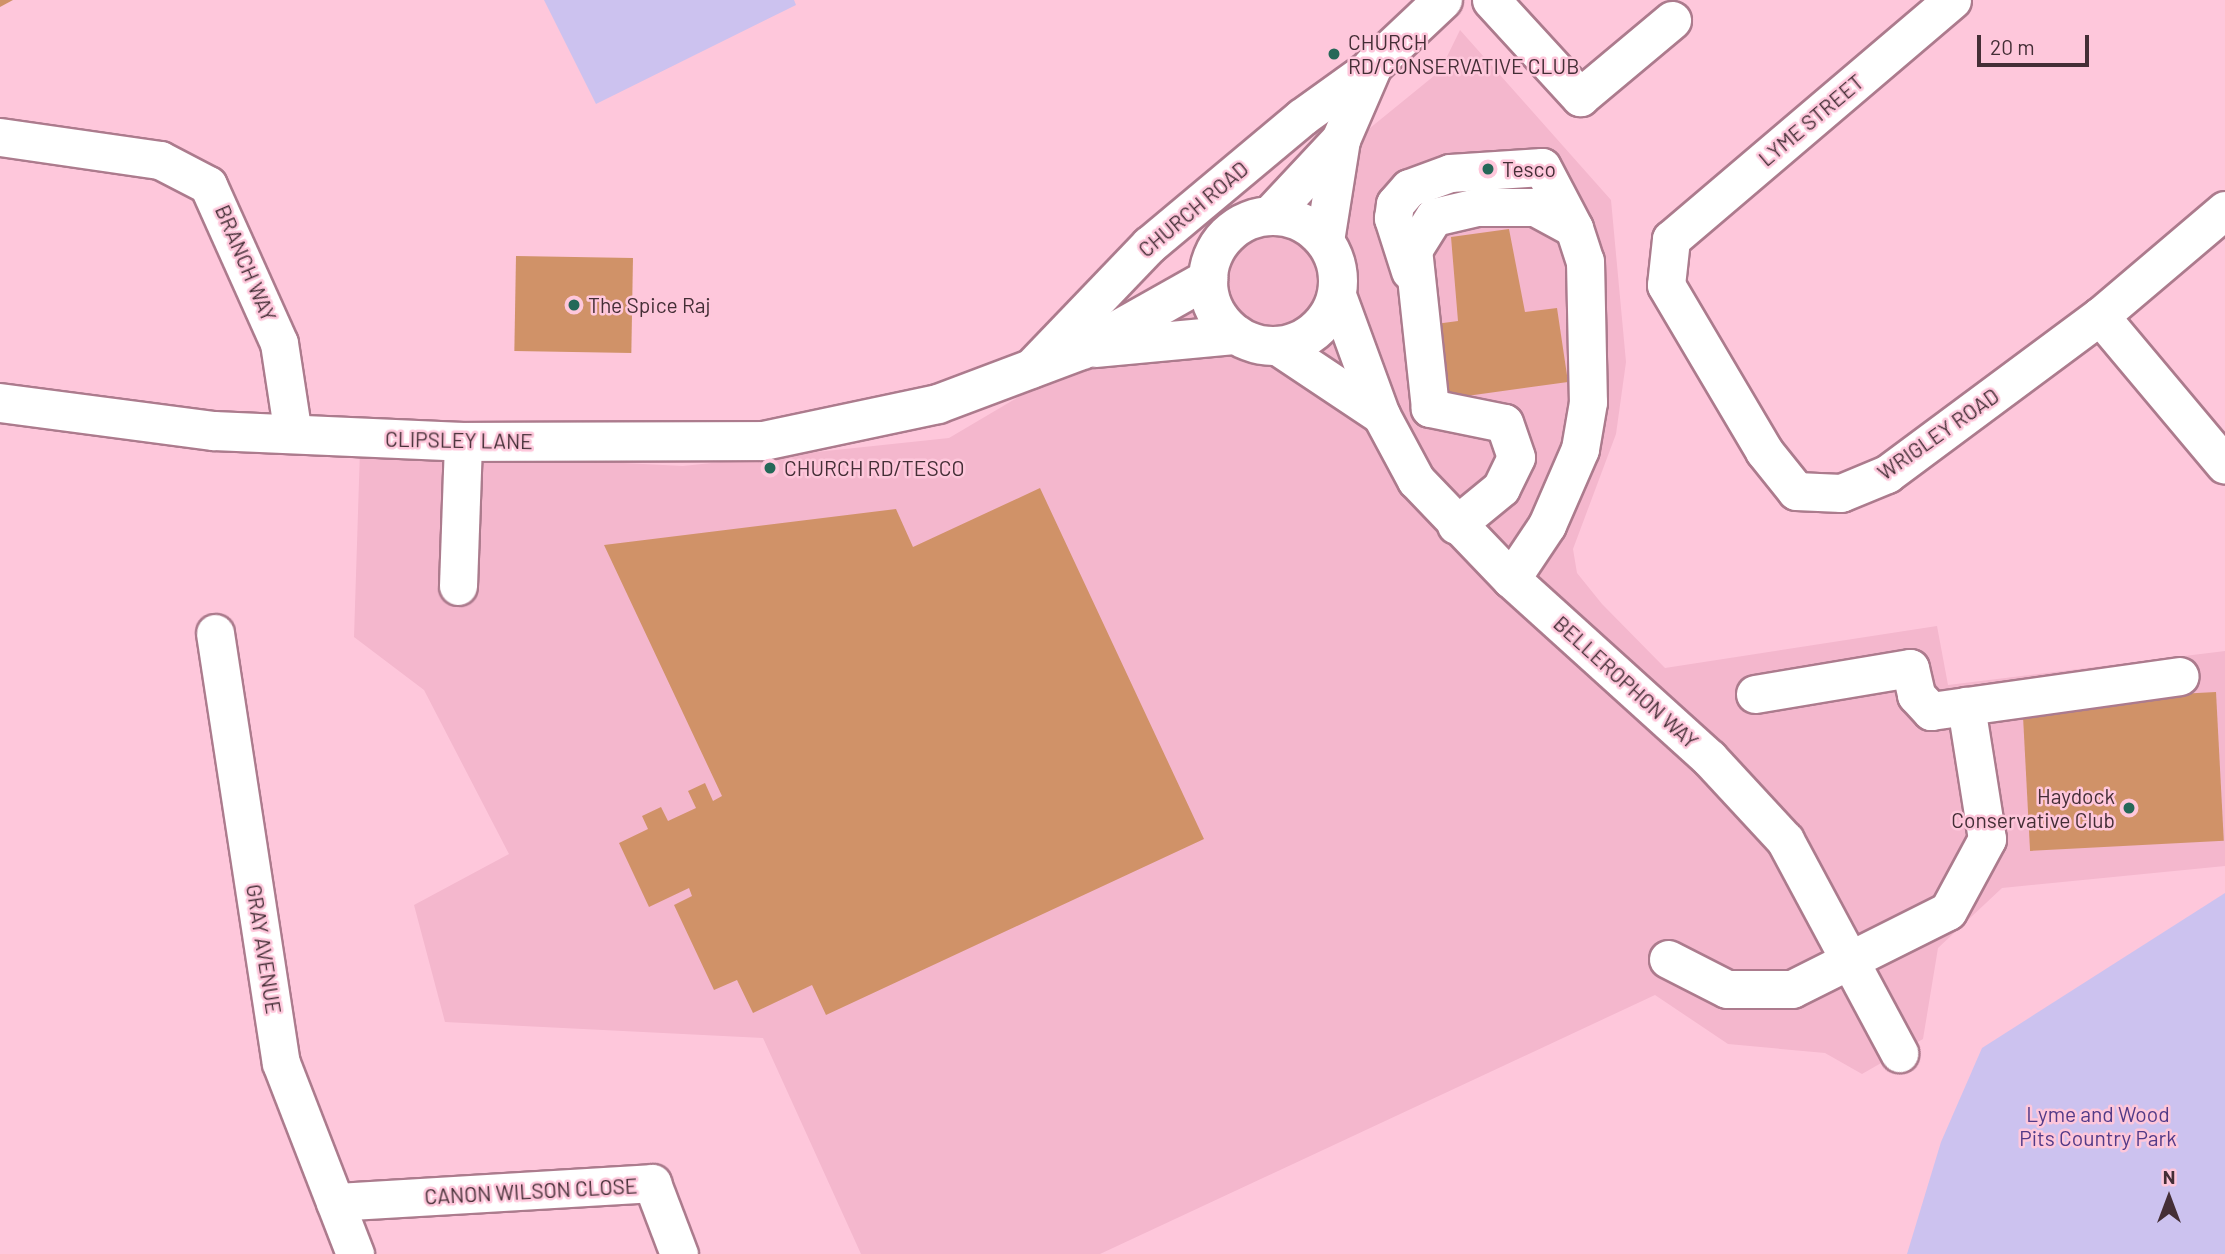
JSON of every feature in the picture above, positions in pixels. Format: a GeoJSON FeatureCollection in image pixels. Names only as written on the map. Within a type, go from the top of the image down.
{"type":"FeatureCollection","features":[{"type":"Feature","properties":{"kind":"main road","name":"CHURCH ROAD"},"geometry":{"type":"LineString","coordinates":[[1325,241],[1341,140],[1373,66],[1443,0]]}},
{"type":"Feature","properties":{"kind":"main road","name":"CHURCH ROAD"},"geometry":{"type":"LineString","coordinates":[[1270,216],[1341,140]]}},
{"type":"Feature","properties":{"kind":"main road"},"geometry":{"type":"LineString","coordinates":[[1270,216],[1290,219],[1325,241],[1338,275],[1337,295],[1318,329],[1279,347],[1236,335],[1211,301],[1208,279],[1220,243],[1234,229],[1270,216]]}},
{"type":"Feature","properties":{"kind":"main road","name":"CHURCH ROAD"},"geometry":{"type":"LineString","coordinates":[[918,409],[1082,350],[1208,279]]}},
{"type":"Feature","properties":{"kind":"main road","name":"CHURCH ROAD"},"geometry":{"type":"LineString","coordinates":[[1082,350],[1236,335]]}},
{"type":"Feature","properties":{"kind":"main road","name":"CLIPSLEY LANE"},"geometry":{"type":"LineString","coordinates":[[0,403],[171,428],[464,442],[764,441],[918,409]]}},
{"type":"Feature","properties":{"kind":"street"},"geometry":{"type":"LineString","coordinates":[[1491,0],[1580,97],[1672,20]]}},
{"type":"Feature","properties":{"kind":"street","name":"LYME STREET"},"geometry":{"type":"LineString","coordinates":[[1671,239],[1952,0]]}},
{"type":"Feature","properties":{"kind":"street","name":"CHURCH ROAD"},"geometry":{"type":"LineString","coordinates":[[1030,369],[1149,245],[1301,117],[1373,66]]}},
{"type":"Feature","properties":{"kind":"street","name":"BRANCH WAY"},"geometry":{"type":"LineString","coordinates":[[0,137],[160,160],[208,185],[279,343],[293,434]]}},
{"type":"Feature","properties":{"kind":"street"},"geometry":{"type":"LineString","coordinates":[[1456,525],[1501,488],[1516,457],[1504,423],[1430,408],[1411,272],[1420,231],[1434,217],[1477,208],[1535,207],[1574,228],[1587,284],[1588,402],[1580,449],[1546,525],[1511,579]]}},
{"type":"Feature","properties":{"kind":"street","name":"WRIGLEY ROAD"},"geometry":{"type":"LineString","coordinates":[[1671,239],[1666,285],[1764,451],[1796,491],[1841,493],[1887,474],[2100,316],[2225,210]]}},
{"type":"Feature","properties":{"kind":"street","name":"BELLEROPHON WAY"},"geometry":{"type":"LineString","coordinates":[[1337,295],[1381,415],[1416,480],[1456,525],[1511,579],[1709,758],[1785,840],[1854,963],[1899,1053]]}},
{"type":"Feature","properties":{"kind":"street"},"geometry":{"type":"LineString","coordinates":[[2100,316],[2225,465]]}},
{"type":"Feature","properties":{"kind":"street","name":"BELLEROPHON WAY"},"geometry":{"type":"LineString","coordinates":[[1279,347],[1381,415]]}},
{"type":"Feature","properties":{"kind":"street"},"geometry":{"type":"LineString","coordinates":[[458,586],[464,442]]}},
{"type":"Feature","properties":{"kind":"street","name":"GRAY AVENUE"},"geometry":{"type":"LineString","coordinates":[[215,633],[281,1063],[355,1254]]}},
{"type":"Feature","properties":{"kind":"street"},"geometry":{"type":"LineString","coordinates":[[1755,694],[1910,668],[1916,695],[1931,712],[2180,676]]}},
{"type":"Feature","properties":{"kind":"street"},"geometry":{"type":"LineString","coordinates":[[1668,959],[1727,989],[1792,989],[1854,963],[1948,911],[1987,839],[1966,706]]}},
{"type":"Feature","properties":{"kind":"street","name":"CANON WILSON CLOSE"},"geometry":{"type":"LineString","coordinates":[[335,1202],[652,1183],[679,1254]]}},
{"type":"Feature","properties":{"kind":"shaded area"},"geometry":{"type":"Polygon","coordinates":[[[1460,30],[1611,200],[1626,362],[1616,434],[1573,549],[1577,573],[1602,604],[1665,668],[1937,626],[1948,685],[2225,651],[2225,866],[2002,888],[1938,948],[1923,1039],[1862,1074],[1825,1053],[1728,1044],[1655,995],[1100,1254],[861,1254],[763,1038],[445,1022],[414,905],[509,854],[424,690],[354,637],[360,450],[683,466],[949,438],[1095,352],[1440,71],[1460,30]]]}},
{"type":"Feature","properties":{"kind":"green space"},"geometry":{"type":"Polygon","coordinates":[[[544,0],[794,0],[796,5],[596,104],[544,0]]]}},
{"type":"Feature","properties":{"kind":"green space","name":"Lyme and Wood Pits Country Park"},"geometry":{"type":"Polygon","coordinates":[[[2225,893],[2225,1254],[1907,1254],[1941,1142],[1982,1048],[2225,893]]]}},
{"type":"Feature","properties":{"kind":"building"},"geometry":{"type":"Polygon","coordinates":[[[0,0],[13,0],[0,7],[0,0]]]}},
{"type":"Feature","properties":{"kind":"building"},"geometry":{"type":"Polygon","coordinates":[[[1509,229],[1525,312],[1557,308],[1568,382],[1438,400],[1428,325],[1458,321],[1451,237],[1509,229]]]}},
{"type":"Feature","properties":{"kind":"building","name":"The Spice Raj"},"geometry":{"type":"Polygon","coordinates":[[[516,256],[633,258],[631,353],[514,351],[516,256]]]}},
{"type":"Feature","properties":{"kind":"building"},"geometry":{"type":"Polygon","coordinates":[[[1040,488],[1204,839],[826,1015],[812,985],[753,1013],[737,980],[714,990],[674,905],[692,896],[689,888],[649,907],[619,843],[648,829],[642,816],[661,807],[668,821],[696,808],[688,791],[705,783],[713,801],[722,796],[604,545],[896,509],[913,547],[1040,488]]]}},
{"type":"Feature","properties":{"kind":"building","name":"Haydock Conservative Club"},"geometry":{"type":"Polygon","coordinates":[[[2216,692],[2224,841],[2030,851],[2022,702],[2216,692]]]}},
{"type":"Feature","properties":{"kind":"place","name":"CHURCH RD/CONSERVATIVE CLUB"},"geometry":{"type":"Point","coordinates":[1334,54]}},
{"type":"Feature","properties":{"kind":"place","name":"Tesco"},"geometry":{"type":"Point","coordinates":[1488,169]}},
{"type":"Feature","properties":{"kind":"place","name":"The Spice Raj"},"geometry":{"type":"Point","coordinates":[574,305]}},
{"type":"Feature","properties":{"kind":"place","name":"CHURCH RD/TESCO"},"geometry":{"type":"Point","coordinates":[770,468]}},
{"type":"Feature","properties":{"kind":"place","name":"Haydock Conservative Club"},"geometry":{"type":"Point","coordinates":[2129,808]}}]}
